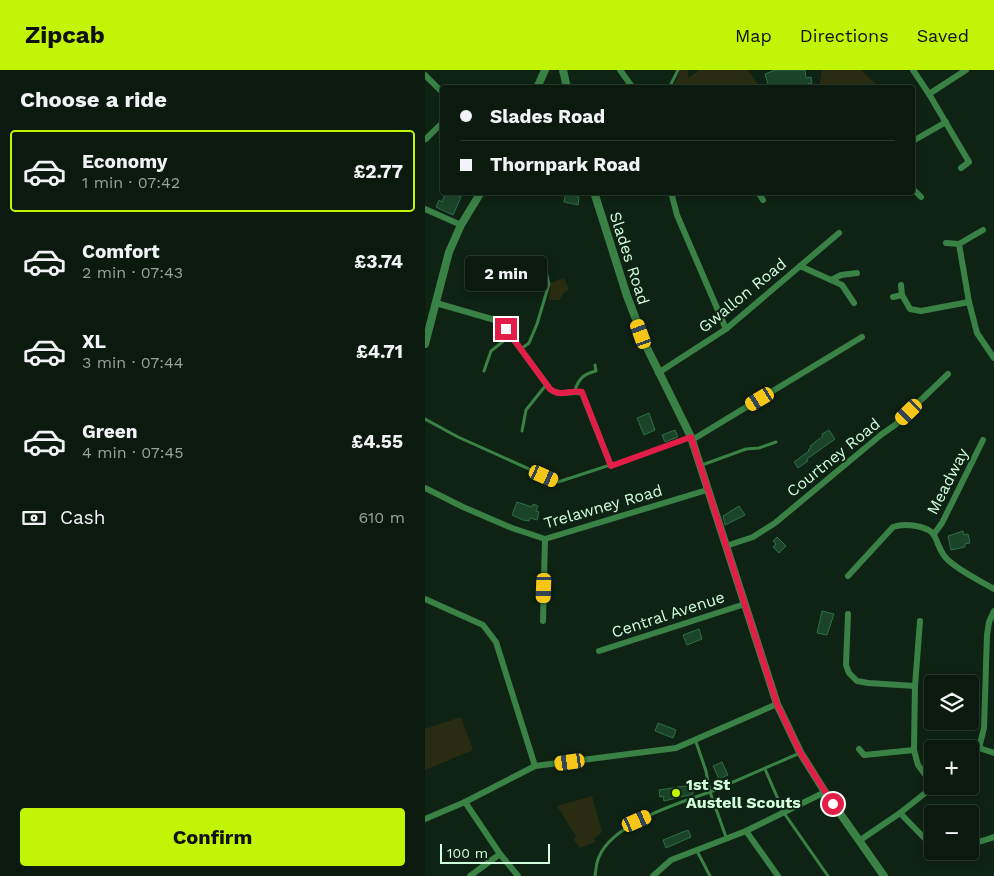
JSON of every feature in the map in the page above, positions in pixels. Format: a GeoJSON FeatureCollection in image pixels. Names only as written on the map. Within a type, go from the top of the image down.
{"type":"FeatureCollection","features":[{"type":"Feature","properties":{"kind":"street"},"geometry":{"type":"LineString","coordinates":[[538,85],[545,70]]}},
{"type":"Feature","properties":{"kind":"street"},"geometry":{"type":"LineString","coordinates":[[563,70],[566,85]]}},
{"type":"Feature","properties":{"kind":"street"},"geometry":{"type":"LineString","coordinates":[[619,70],[631,85]]}},
{"type":"Feature","properties":{"kind":"street"},"geometry":{"type":"LineString","coordinates":[[913,70],[969,162],[961,168]]}},
{"type":"Feature","properties":{"kind":"street"},"geometry":{"type":"LineString","coordinates":[[929,94],[966,70]]}},
{"type":"Feature","properties":{"kind":"street"},"geometry":{"type":"LineString","coordinates":[[425,75],[440,90]]}},
{"type":"Feature","properties":{"kind":"street"},"geometry":{"type":"LineString","coordinates":[[915,140],[946,122]]}},
{"type":"Feature","properties":{"kind":"street"},"geometry":{"type":"LineString","coordinates":[[427,138],[440,125]]}},
{"type":"Feature","properties":{"kind":"street"},"geometry":{"type":"LineString","coordinates":[[915,191],[921,198]]}},
{"type":"Feature","properties":{"kind":"street"},"geometry":{"type":"LineString","coordinates":[[425,344],[449,252],[461,225],[479,195]]}},
{"type":"Feature","properties":{"kind":"street","name":"Slades Road"},"geometry":{"type":"LineString","coordinates":[[595,195],[627,296],[647,348],[691,438],[777,704],[800,752],[825,792],[884,876]]}},
{"type":"Feature","properties":{"kind":"street"},"geometry":{"type":"LineString","coordinates":[[672,195],[677,216],[726,329]]}},
{"type":"Feature","properties":{"kind":"street"},"geometry":{"type":"LineString","coordinates":[[760,195],[763,200]]}},
{"type":"Feature","properties":{"kind":"street"},"geometry":{"type":"LineString","coordinates":[[425,209],[461,225]]}},
{"type":"Feature","properties":{"kind":"street"},"geometry":{"type":"LineString","coordinates":[[946,243],[959,244],[983,230]]}},
{"type":"Feature","properties":{"kind":"street","name":"Gwallon Road"},"geometry":{"type":"LineString","coordinates":[[658,373],[726,329],[839,234]]}},
{"type":"Feature","properties":{"kind":"street"},"geometry":{"type":"LineString","coordinates":[[959,244],[969,302],[977,333],[994,358]]}},
{"type":"Feature","properties":{"kind":"street"},"geometry":{"type":"LineString","coordinates":[[800,266],[842,284],[854,303]]}},
{"type":"Feature","properties":{"kind":"street"},"geometry":{"type":"LineString","coordinates":[[831,280],[841,275],[857,273]]}},
{"type":"Feature","properties":{"kind":"street"},"geometry":{"type":"LineString","coordinates":[[901,285],[902,295],[910,309],[921,311],[969,302]]}},
{"type":"Feature","properties":{"kind":"street"},"geometry":{"type":"LineString","coordinates":[[893,297],[902,295]]}},
{"type":"Feature","properties":{"kind":"street"},"geometry":{"type":"LineString","coordinates":[[436,304],[495,320],[511,335],[546,384],[555,393],[567,393],[575,390],[582,392],[611,466]]}},
{"type":"Feature","properties":{"kind":"street"},"geometry":{"type":"LineString","coordinates":[[691,438],[862,337]]}},
{"type":"Feature","properties":{"kind":"street","name":"Courtney Road"},"geometry":{"type":"LineString","coordinates":[[726,546],[753,537],[775,523],[881,434],[895,425],[948,374]]}},
{"type":"Feature","properties":{"kind":"street","name":"Meadway"},"geometry":{"type":"LineString","coordinates":[[934,534],[942,523],[983,440]]}},
{"type":"Feature","properties":{"kind":"street","name":"Trelawney Road"},"geometry":{"type":"LineString","coordinates":[[425,488],[511,528],[545,539],[707,490]]}},
{"type":"Feature","properties":{"kind":"street","name":"Meadway"},"geometry":{"type":"LineString","coordinates":[[848,576],[893,527],[900,524],[928,530],[934,534],[942,554],[949,562],[994,589]]}},
{"type":"Feature","properties":{"kind":"street"},"geometry":{"type":"LineString","coordinates":[[543,621],[545,539]]}},
{"type":"Feature","properties":{"kind":"street"},"geometry":{"type":"LineString","coordinates":[[425,599],[483,625],[496,642],[535,766]]}},
{"type":"Feature","properties":{"kind":"street","name":"Central Avenue"},"geometry":{"type":"LineString","coordinates":[[599,650],[745,604]]}},
{"type":"Feature","properties":{"kind":"street"},"geometry":{"type":"LineString","coordinates":[[994,611],[989,622],[984,728],[979,748],[994,753]]}},
{"type":"Feature","properties":{"kind":"street"},"geometry":{"type":"LineString","coordinates":[[848,614],[846,665],[849,673],[857,681],[915,686]]}},
{"type":"Feature","properties":{"kind":"street"},"geometry":{"type":"LineString","coordinates":[[920,621],[915,686],[914,750],[918,765],[924,773]]}},
{"type":"Feature","properties":{"kind":"street"},"geometry":{"type":"LineString","coordinates":[[426,818],[465,802],[535,766],[676,748],[777,704]]}},
{"type":"Feature","properties":{"kind":"street"},"geometry":{"type":"LineString","coordinates":[[859,749],[864,755],[914,750]]}},
{"type":"Feature","properties":{"kind":"street"},"geometry":{"type":"LineString","coordinates":[[653,876],[671,860],[747,831],[825,792]]}},
{"type":"Feature","properties":{"kind":"street"},"geometry":{"type":"LineString","coordinates":[[859,841],[900,813],[924,793]]}},
{"type":"Feature","properties":{"kind":"street"},"geometry":{"type":"LineString","coordinates":[[465,802],[500,854],[518,876]]}},
{"type":"Feature","properties":{"kind":"street"},"geometry":{"type":"LineString","coordinates":[[900,813],[924,838]]}},
{"type":"Feature","properties":{"kind":"street"},"geometry":{"type":"LineString","coordinates":[[747,831],[778,876]]}},
{"type":"Feature","properties":{"kind":"street"},"geometry":{"type":"LineString","coordinates":[[979,842],[994,837]]}},
{"type":"Feature","properties":{"kind":"street"},"geometry":{"type":"LineString","coordinates":[[470,876],[500,854]]}},
{"type":"Feature","properties":{"kind":"lane"},"geometry":{"type":"LineString","coordinates":[[670,85],[678,70]]}},
{"type":"Feature","properties":{"kind":"lane"},"geometry":{"type":"LineString","coordinates":[[521,349],[529,343],[539,318],[549,284],[545,271]]}},
{"type":"Feature","properties":{"kind":"lane"},"geometry":{"type":"LineString","coordinates":[[484,371],[491,351],[511,335]]}},
{"type":"Feature","properties":{"kind":"lane"},"geometry":{"type":"LineString","coordinates":[[575,390],[578,381],[584,374],[596,371],[595,365]]}},
{"type":"Feature","properties":{"kind":"lane"},"geometry":{"type":"LineString","coordinates":[[521,431],[526,410],[546,384]]}},
{"type":"Feature","properties":{"kind":"lane"},"geometry":{"type":"LineString","coordinates":[[425,419],[458,437],[558,482],[691,438]]}},
{"type":"Feature","properties":{"kind":"lane"},"geometry":{"type":"LineString","coordinates":[[701,466],[750,448],[759,448],[776,442]]}},
{"type":"Feature","properties":{"kind":"lane"},"geometry":{"type":"LineString","coordinates":[[695,739],[706,771],[710,792],[727,839]]}},
{"type":"Feature","properties":{"kind":"lane"},"geometry":{"type":"LineString","coordinates":[[595,876],[599,856],[607,846],[637,821],[765,769],[800,752]]}},
{"type":"Feature","properties":{"kind":"lane"},"geometry":{"type":"LineString","coordinates":[[765,769],[784,813],[828,876]]}},
{"type":"Feature","properties":{"kind":"lane"},"geometry":{"type":"LineString","coordinates":[[697,850],[710,876]]}},
{"type":"Feature","properties":{"kind":"green space"},"geometry":{"type":"Polygon","coordinates":[[[680,70],[688,70],[688,78],[700,70],[748,70],[759,85],[674,85],[680,70]]]}},
{"type":"Feature","properties":{"kind":"green space"},"geometry":{"type":"Polygon","coordinates":[[[822,70],[861,70],[877,85],[819,85],[822,70]]]}},
{"type":"Feature","properties":{"kind":"green space"},"geometry":{"type":"Polygon","coordinates":[[[564,278],[569,290],[564,292],[560,300],[550,300],[551,283],[564,278]]]}},
{"type":"Feature","properties":{"kind":"green space"},"geometry":{"type":"Polygon","coordinates":[[[461,717],[473,750],[425,770],[425,729],[461,717]]]}},
{"type":"Feature","properties":{"kind":"green space"},"geometry":{"type":"Polygon","coordinates":[[[592,796],[602,832],[594,838],[595,842],[580,848],[574,840],[576,836],[557,806],[592,796]]]}},
{"type":"Feature","properties":{"kind":"building"},"geometry":{"type":"Polygon","coordinates":[[[775,70],[805,70],[806,78],[811,77],[812,83],[808,85],[768,85],[765,74],[775,70]]]}},
{"type":"Feature","properties":{"kind":"building"},"geometry":{"type":"Polygon","coordinates":[[[445,195],[461,197],[453,215],[436,207],[439,200],[442,202],[445,195]]]}},
{"type":"Feature","properties":{"kind":"building"},"geometry":{"type":"Polygon","coordinates":[[[565,195],[577,195],[577,197],[579,197],[578,205],[564,202],[565,195]]]}},
{"type":"Feature","properties":{"kind":"building"},"geometry":{"type":"Polygon","coordinates":[[[649,413],[655,430],[644,435],[637,418],[649,413]]]}},
{"type":"Feature","properties":{"kind":"building"},"geometry":{"type":"Polygon","coordinates":[[[675,430],[678,437],[665,442],[662,435],[675,430]]]}},
{"type":"Feature","properties":{"kind":"building"},"geometry":{"type":"Polygon","coordinates":[[[829,430],[835,439],[807,459],[808,461],[798,468],[794,462],[809,451],[810,446],[829,430]]]}},
{"type":"Feature","properties":{"kind":"building"},"geometry":{"type":"Polygon","coordinates":[[[517,502],[532,507],[533,504],[538,506],[536,511],[539,512],[537,520],[530,518],[529,521],[523,520],[512,515],[517,502]]]}},
{"type":"Feature","properties":{"kind":"building"},"geometry":{"type":"Polygon","coordinates":[[[739,506],[745,515],[725,525],[723,516],[739,506]]]}},
{"type":"Feature","properties":{"kind":"building"},"geometry":{"type":"Polygon","coordinates":[[[963,531],[964,535],[968,534],[970,543],[965,544],[965,547],[951,550],[948,536],[963,531]]]}},
{"type":"Feature","properties":{"kind":"building"},"geometry":{"type":"Polygon","coordinates":[[[777,537],[786,546],[779,553],[773,547],[776,544],[773,541],[777,537]]]}},
{"type":"Feature","properties":{"kind":"building"},"geometry":{"type":"Polygon","coordinates":[[[822,611],[834,614],[827,635],[817,633],[822,611]]]}},
{"type":"Feature","properties":{"kind":"building"},"geometry":{"type":"Polygon","coordinates":[[[699,629],[702,639],[687,645],[683,635],[699,629]]]}},
{"type":"Feature","properties":{"kind":"building"},"geometry":{"type":"Polygon","coordinates":[[[658,723],[676,730],[673,738],[655,731],[658,723]]]}},
{"type":"Feature","properties":{"kind":"building"},"geometry":{"type":"Polygon","coordinates":[[[722,762],[728,775],[719,779],[713,766],[722,762]]]}},
{"type":"Feature","properties":{"kind":"building","name":"1st St Austell Scouts"},"geometry":{"type":"Polygon","coordinates":[[[692,785],[693,794],[664,801],[663,796],[660,797],[659,790],[692,785]]]}},
{"type":"Feature","properties":{"kind":"building"},"geometry":{"type":"Polygon","coordinates":[[[688,830],[691,837],[666,848],[663,840],[688,830]]]}},
{"type":"Feature","properties":{"kind":"place","name":"1st St Austell Scouts"},"geometry":{"type":"Point","coordinates":[676,793]}},
{"type":"Feature","properties":{"kind":"route"},"geometry":{"type":"LineString","coordinates":[[506,329],[550,389],[555,393],[561,394],[575,390],[582,392],[611,466],[691,437],[777,704],[800,752],[833,804]]}}]}
